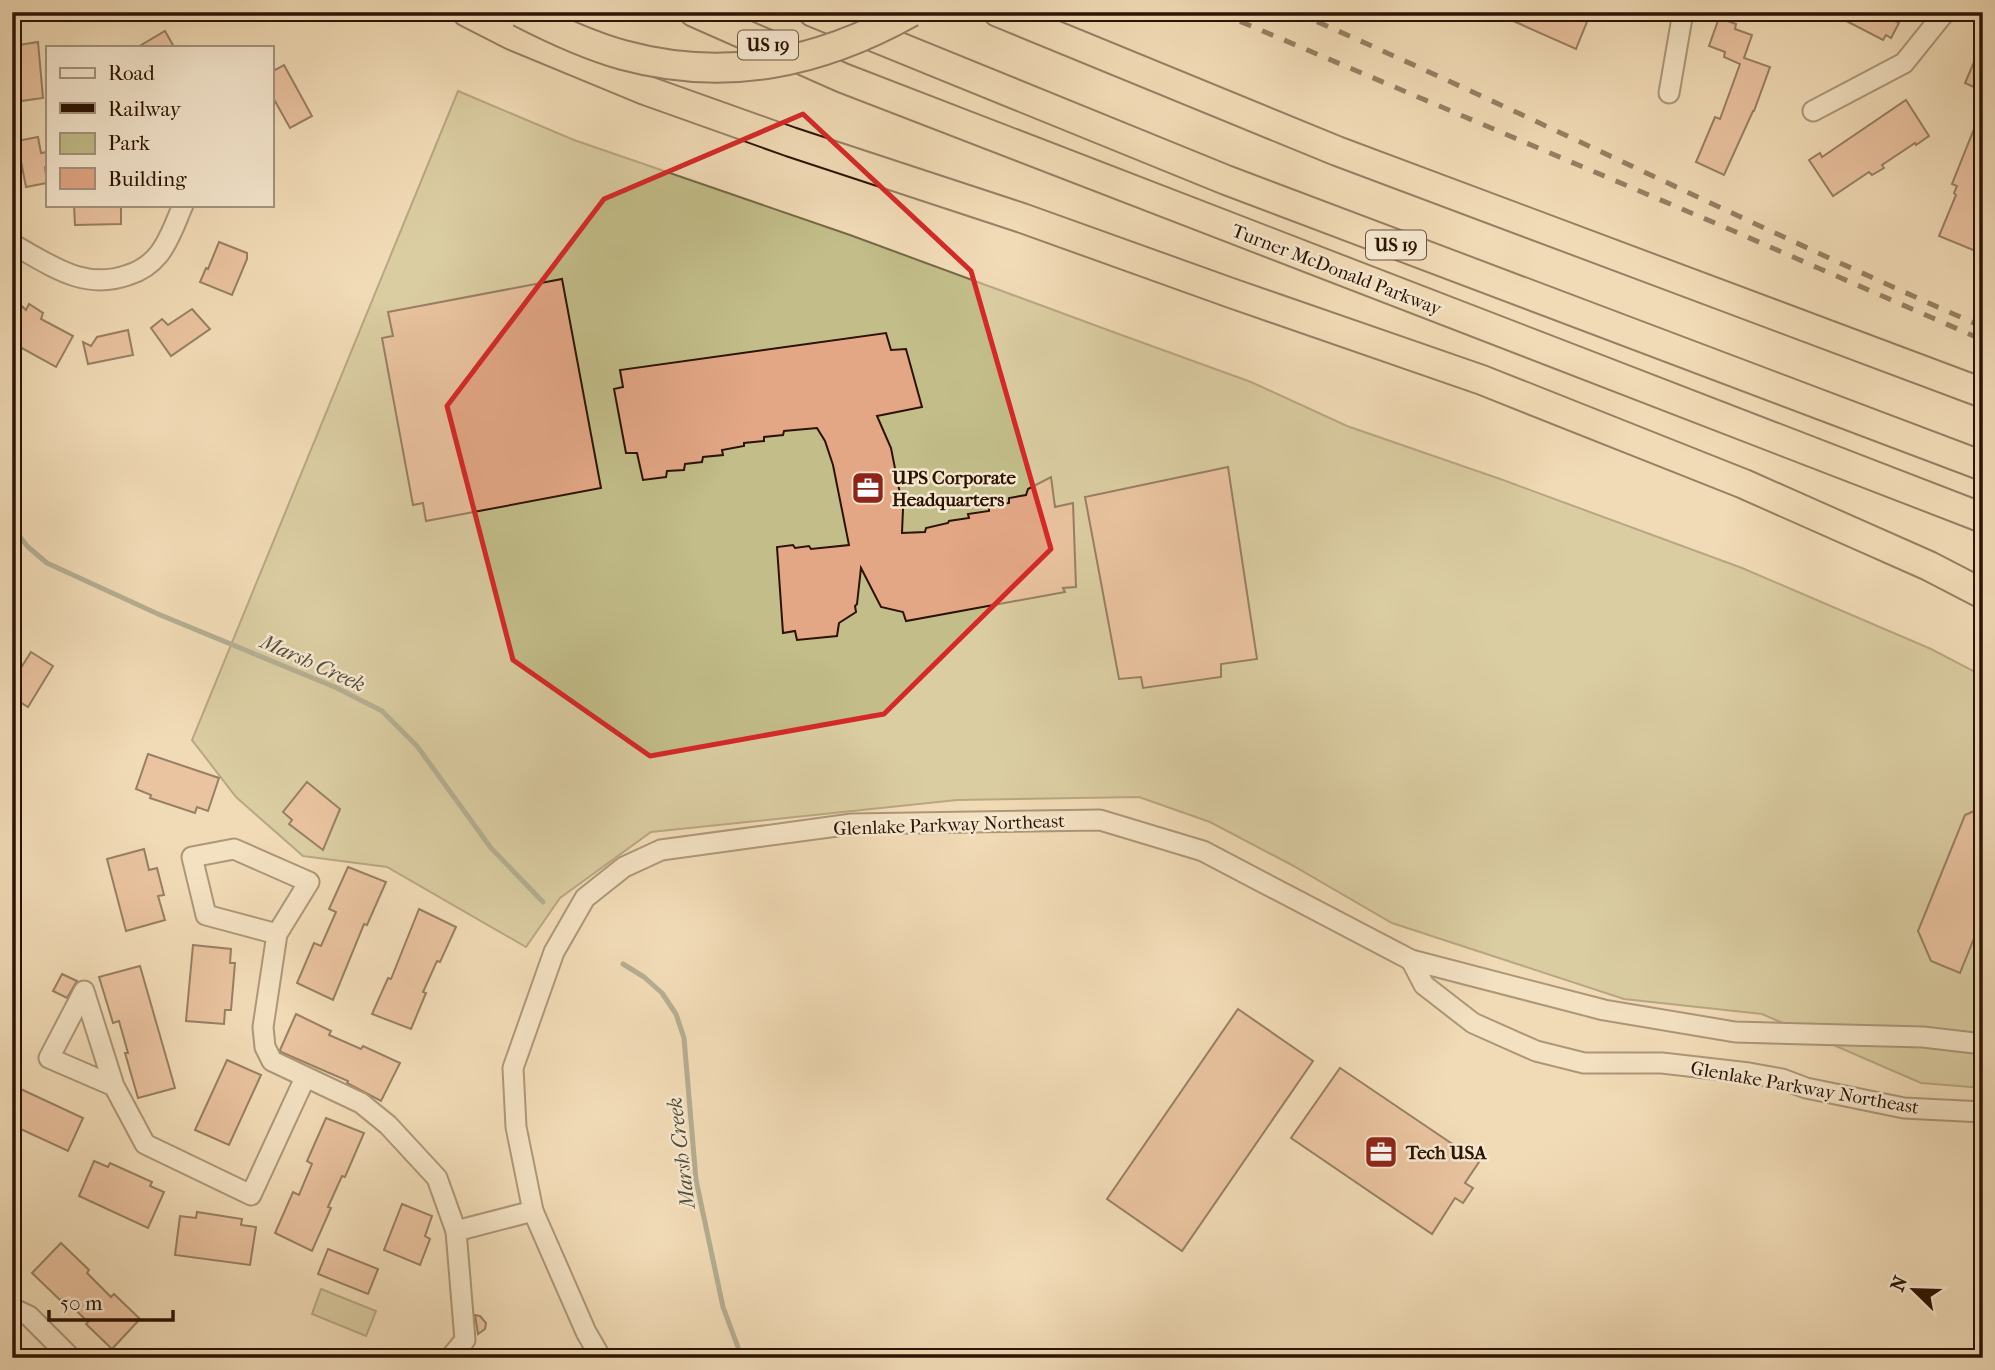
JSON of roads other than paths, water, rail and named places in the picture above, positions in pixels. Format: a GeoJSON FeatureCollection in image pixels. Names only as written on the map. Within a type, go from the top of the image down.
{"type":"FeatureCollection","features":[{"type":"Feature","properties":{"kind":"highway"},"geometry":{"type":"LineString","coordinates":[[467,12],[512,35],[790,142],[1022,218],[1482,380],[1744,484],[1929,566],[1983,594]]}},
{"type":"Feature","properties":{"kind":"highway"},"geometry":{"type":"LineString","coordinates":[[520,12],[590,44],[623,55],[691,67],[725,68],[760,66],[822,52],[880,30],[911,12]]}},
{"type":"Feature","properties":{"kind":"highway","name":"Turner McDonald Parkway"},"geometry":{"type":"LineString","coordinates":[[694,12],[843,78],[1983,518]]}},
{"type":"Feature","properties":{"kind":"highway","name":"US 19"},"geometry":{"type":"LineString","coordinates":[[813,12],[1250,190],[1983,466]]}},
{"type":"Feature","properties":{"kind":"highway"},"geometry":{"type":"LineString","coordinates":[[999,12],[1337,151],[1983,393]]}},
{"type":"Feature","properties":{"kind":"highway"},"geometry":{"type":"LineString","coordinates":[[1929,566],[1983,582]]}},
{"type":"Feature","properties":{"kind":"street"},"geometry":{"type":"LineString","coordinates":[[1669,93],[1683,12]]}},
{"type":"Feature","properties":{"kind":"street"},"geometry":{"type":"LineString","coordinates":[[1814,111],[1904,63],[1945,12]]}},
{"type":"Feature","properties":{"kind":"street"},"geometry":{"type":"LineString","coordinates":[[12,244],[72,276],[96,281],[119,278],[138,272],[160,253],[183,206]]}},
{"type":"Feature","properties":{"kind":"street","name":"Glenlake Parkway Northeast"},"geometry":{"type":"LineString","coordinates":[[601,1358],[586,1332],[533,1212],[516,1127],[513,1068],[554,952],[585,898],[624,867],[661,850],[852,824],[1100,820],[1202,851],[1411,960],[1604,1010],[1735,1032],[1923,1037],[1983,1044]]}},
{"type":"Feature","properties":{"kind":"street"},"geometry":{"type":"LineString","coordinates":[[277,934],[206,915],[192,857],[234,849],[309,881],[277,934],[263,1027],[265,1047],[272,1061],[361,1103],[388,1125],[438,1178],[456,1231],[465,1340],[450,1358]]}},
{"type":"Feature","properties":{"kind":"street","name":"Glenlake Parkway Northeast"},"geometry":{"type":"LineString","coordinates":[[1411,960],[1424,985],[1473,1023],[1536,1051],[1584,1063],[1662,1063],[1749,1073],[1904,1108],[1983,1112]]}},
{"type":"Feature","properties":{"kind":"street"},"geometry":{"type":"LineString","coordinates":[[114,1086],[49,1058],[84,992],[114,1086],[145,1144],[251,1195],[305,1077]]}},
{"type":"Feature","properties":{"kind":"street"},"geometry":{"type":"LineString","coordinates":[[456,1231],[533,1212]]}},
{"type":"Feature","properties":{"kind":"street"},"geometry":{"type":"LineString","coordinates":[[12,1308],[29,1316],[71,1358]]}},
{"type":"Feature","properties":{"kind":"waterway","name":"Marsh Creek"},"geometry":{"type":"LineString","coordinates":[[12,527],[28,547],[47,563],[158,614],[337,688],[382,711],[417,746],[491,848],[543,902]]}},
{"type":"Feature","properties":{"kind":"waterway","name":"Marsh Creek"},"geometry":{"type":"LineString","coordinates":[[623,964],[662,993],[676,1014],[684,1038],[696,1180],[723,1307],[742,1358]]}},
{"type":"Feature","properties":{"kind":"railway"},"geometry":{"type":"LineString","coordinates":[[1218,12],[1983,340]]}},
{"type":"Feature","properties":{"kind":"railway"},"geometry":{"type":"LineString","coordinates":[[1295,12],[1983,327]]}},
{"type":"Feature","properties":{"kind":"place","name":"UPS Corporate Headquarters"},"geometry":{"type":"Point","coordinates":[868,488]}},
{"type":"Feature","properties":{"kind":"place","name":"Tech USA"},"geometry":{"type":"Point","coordinates":[1381,1152]}}]}
